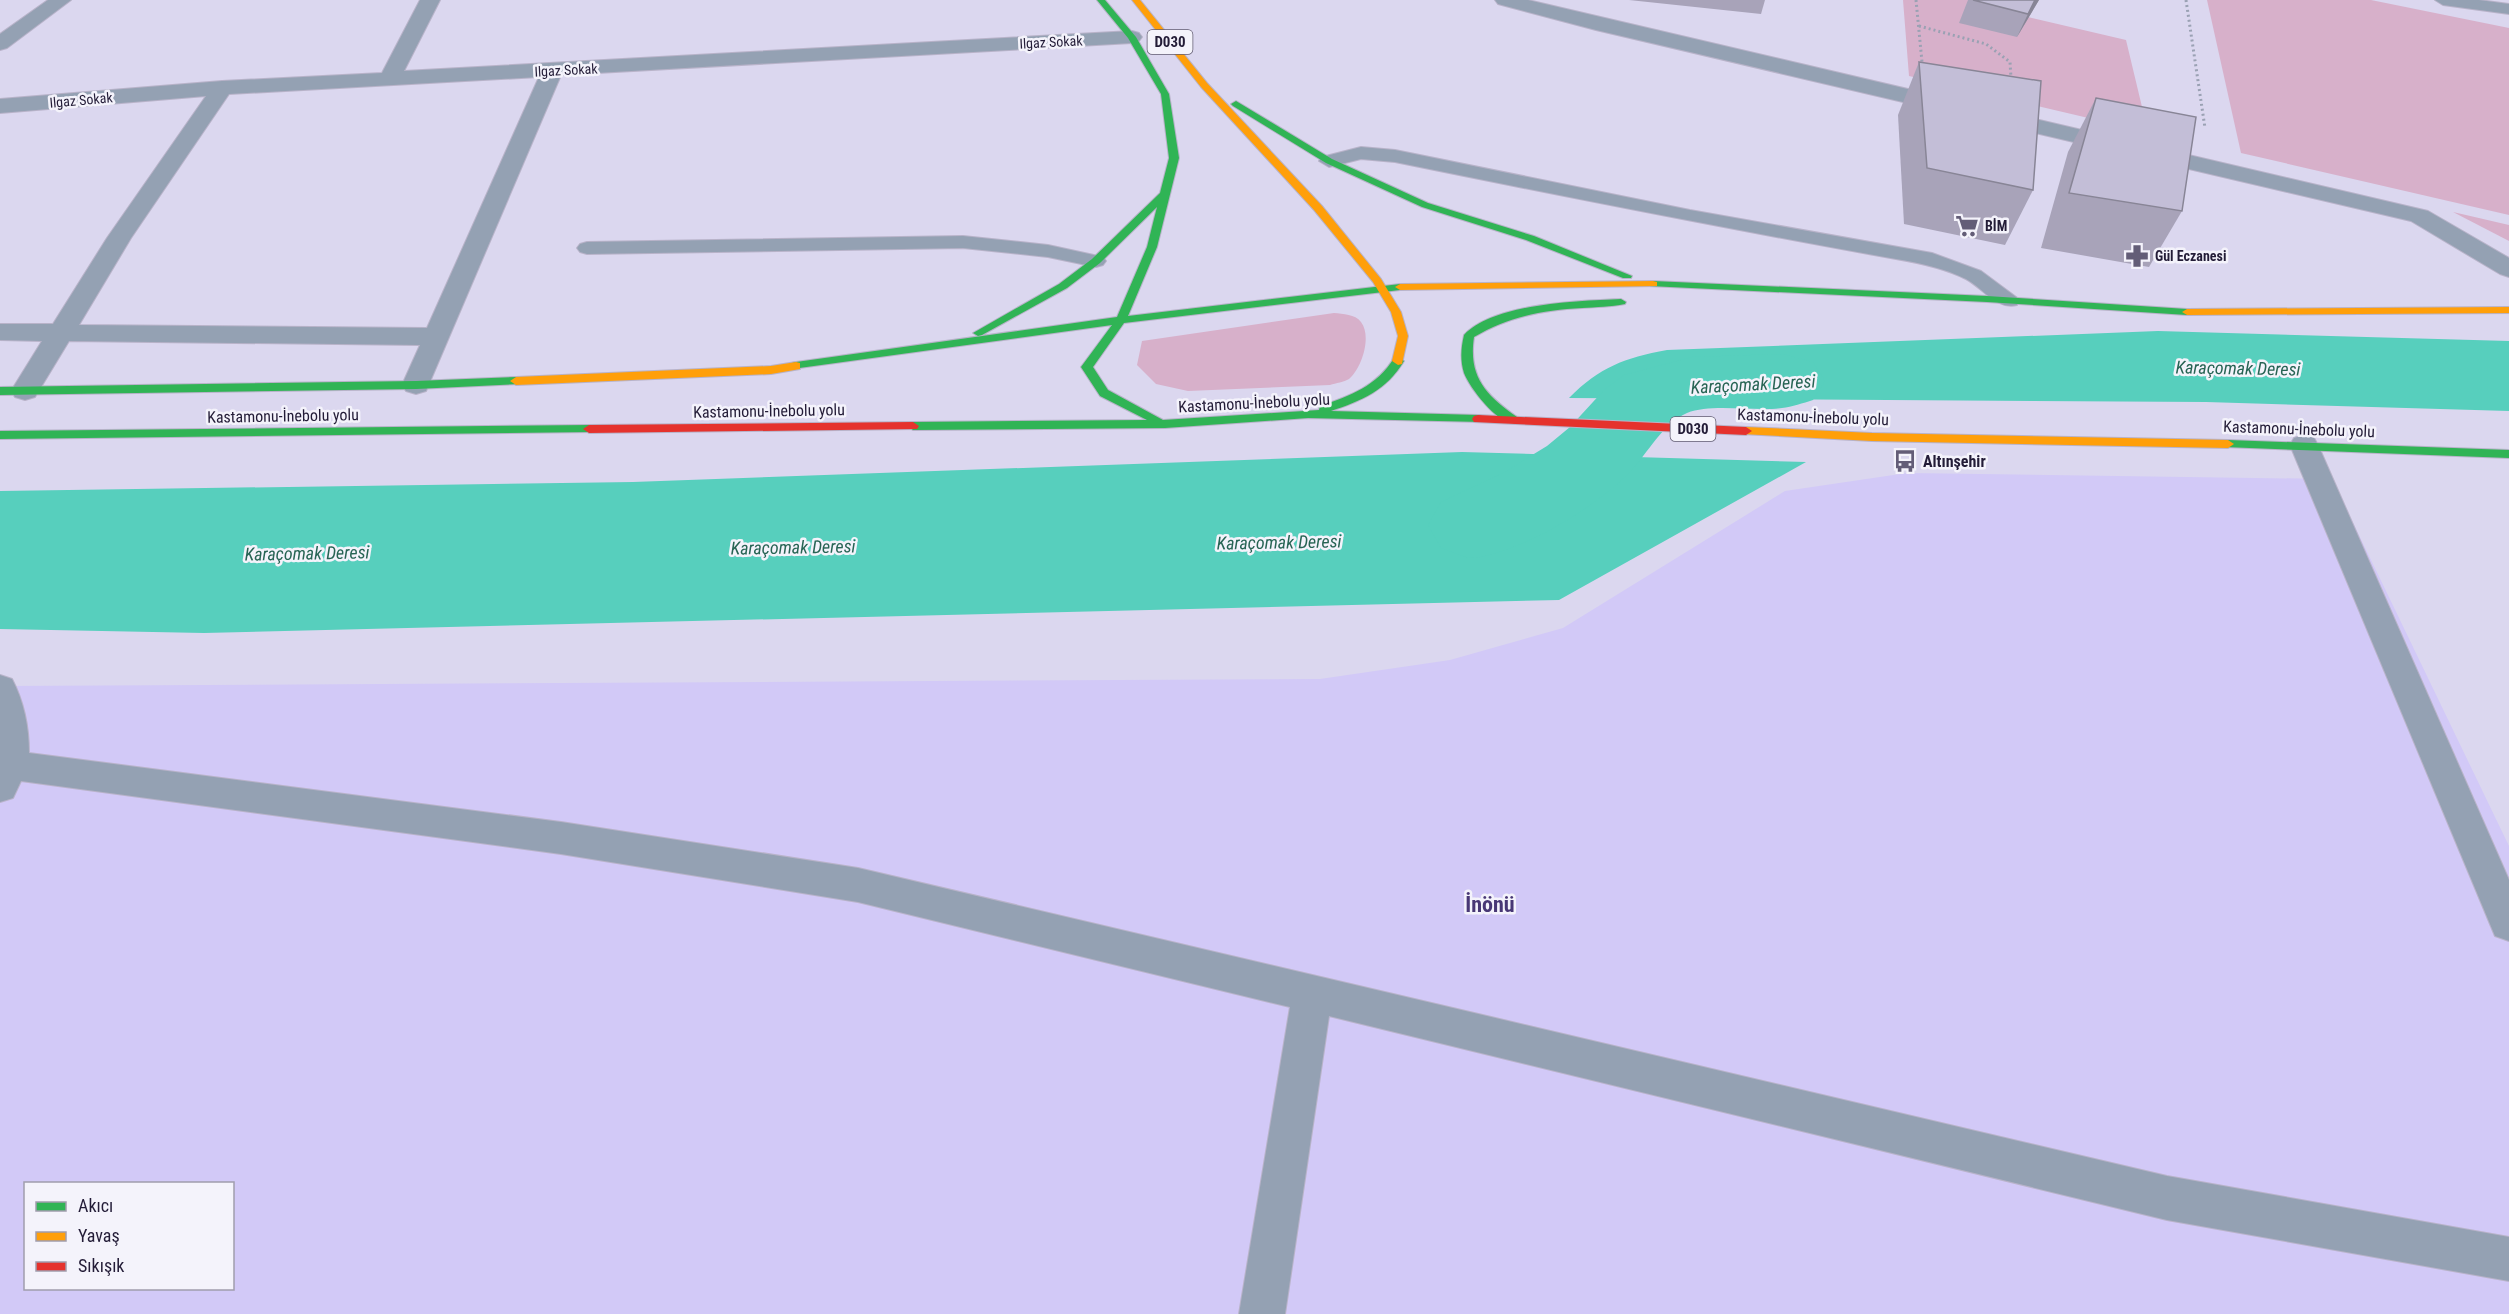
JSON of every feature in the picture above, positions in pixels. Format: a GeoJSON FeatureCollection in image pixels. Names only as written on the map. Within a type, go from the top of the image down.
{"type":"FeatureCollection","features":[{"type":"Feature","properties":{"kind":"main road"},"geometry":{"type":"LineString","coordinates":[[1101,0],[1132,37],[1165,94],[1174,158],[1152,247],[1121,320],[1087,367],[1104,393],[1166,424]]}},
{"type":"Feature","properties":{"kind":"main road","name":"D030"},"geometry":{"type":"LineString","coordinates":[[1136,0],[1204,84]]}},
{"type":"Feature","properties":{"kind":"main road"},"geometry":{"type":"LineString","coordinates":[[1204,84],[1329,161],[1425,205],[1530,238],[1643,283]]}},
{"type":"Feature","properties":{"kind":"main road"},"geometry":{"type":"LineString","coordinates":[[1204,84],[1323,215],[1383,288],[1403,334],[1400,360],[1383,382],[1357,399],[1308,414]]}},
{"type":"Feature","properties":{"kind":"main road"},"geometry":{"type":"LineString","coordinates":[[956,345],[1063,286],[1096,261],[1166,194]]}},
{"type":"Feature","properties":{"kind":"main road"},"geometry":{"type":"LineString","coordinates":[[0,391],[416,385],[771,370],[1121,320],[1383,288],[1643,283],[1863,295],[2073,302],[2193,312],[2509,310]]}},
{"type":"Feature","properties":{"kind":"main road"},"geometry":{"type":"LineString","coordinates":[[1677,300],[1863,295]]}},
{"type":"Feature","properties":{"kind":"main road"},"geometry":{"type":"LineString","coordinates":[[1513,420],[1494,408],[1472,383],[1464,360],[1468,334],[1485,321],[1515,312],[1630,302]]}},
{"type":"Feature","properties":{"kind":"main road","name":"Kastamonu-İnebolu yolu"},"geometry":{"type":"LineString","coordinates":[[0,435],[1166,424],[1308,414],[1513,420],[1872,437],[2304,445],[2509,454]]}},
{"type":"Feature","properties":{"kind":"street"},"geometry":{"type":"LineString","coordinates":[[0,45],[61,0]]}},
{"type":"Feature","properties":{"kind":"street"},"geometry":{"type":"LineString","coordinates":[[389,80],[430,0]]}},
{"type":"Feature","properties":{"kind":"street"},"geometry":{"type":"LineString","coordinates":[[1505,0],[2419,216],[2509,268]]}},
{"type":"Feature","properties":{"kind":"street","name":"Ilgaz Sokak"},"geometry":{"type":"LineString","coordinates":[[0,106],[222,88],[1132,37]]}},
{"type":"Feature","properties":{"kind":"street"},"geometry":{"type":"LineString","coordinates":[[416,385],[552,71]]}},
{"type":"Feature","properties":{"kind":"street"},"geometry":{"type":"LineString","coordinates":[[25,391],[119,238],[222,88]]}},
{"type":"Feature","properties":{"kind":"street"},"geometry":{"type":"LineString","coordinates":[[0,332],[436,337]]}},
{"type":"Feature","properties":{"kind":"street"},"geometry":{"type":"LineString","coordinates":[[2304,445],[2509,924]]}},
{"type":"Feature","properties":{"kind":"street"},"geometry":{"type":"LineString","coordinates":[[0,688],[12,727],[6,776],[561,838],[858,885],[2168,1198],[2509,1259]]}},
{"type":"Feature","properties":{"kind":"street"},"geometry":{"type":"LineString","coordinates":[[1262,1314],[1312,994]]}},
{"type":"Feature","properties":{"kind":"lane"},"geometry":{"type":"LineString","coordinates":[[2443,0],[2509,9]]}},
{"type":"Feature","properties":{"kind":"lane"},"geometry":{"type":"LineString","coordinates":[[1329,161],[1361,153],[1395,156],[1690,216],[1932,259],[1974,275],[2009,300]]}},
{"type":"Feature","properties":{"kind":"lane"},"geometry":{"type":"LineString","coordinates":[[587,248],[963,242],[1048,251],[1096,261]]}},
{"type":"Feature","properties":{"kind":"path"},"geometry":{"type":"LineString","coordinates":[[1916,0],[1922,68]]}},
{"type":"Feature","properties":{"kind":"path"},"geometry":{"type":"LineString","coordinates":[[2186,0],[2211,167]]}},
{"type":"Feature","properties":{"kind":"path"},"geometry":{"type":"LineString","coordinates":[[1918,26],[1986,44],[2010,62],[2013,77],[2004,80]]}},
{"type":"Feature","properties":{"kind":"shaded area"},"geometry":{"type":"Polygon","coordinates":[[[1903,0],[1973,0],[2028,17],[2126,40],[2148,132],[1909,76],[1903,0]]]}},
{"type":"Feature","properties":{"kind":"shaded area"},"geometry":{"type":"Polygon","coordinates":[[[2207,0],[2371,0],[2509,28],[2509,215],[2241,153],[2207,0]]]}},
{"type":"Feature","properties":{"kind":"shaded area"},"geometry":{"type":"Polygon","coordinates":[[[2453,212],[2509,225],[2509,241],[2453,212]]]}},
{"type":"Feature","properties":{"kind":"shaded area"},"geometry":{"type":"Polygon","coordinates":[[[1334,313],[1356,317],[1361,322],[1366,335],[1364,352],[1354,374],[1347,380],[1330,385],[1188,391],[1156,384],[1137,365],[1142,341],[1334,313]]]}},
{"type":"Feature","properties":{"kind":"shaded area"},"geometry":{"type":"Polygon","coordinates":[[[1907,473],[2332,479],[2509,846],[2509,1314],[0,1314],[0,686],[1320,679],[1450,660],[1563,628],[1785,491],[1907,473]]]}},
{"type":"Feature","properties":{"kind":"water"},"geometry":{"type":"Polygon","coordinates":[[[2158,331],[2509,341],[2509,411],[2206,402],[1569,398],[1580,387],[1614,365],[1667,350],[2158,331]]]}},
{"type":"Feature","properties":{"kind":"water"},"geometry":{"type":"Polygon","coordinates":[[[1462,452],[1806,462],[1559,600],[204,633],[0,629],[0,491],[633,482],[1462,452]]]}},
{"type":"Feature","properties":{"kind":"building"},"geometry":{"type":"Polygon","coordinates":[[[1973,0],[2035,0],[2028,14],[1973,0]]]}},
{"type":"Feature","properties":{"kind":"building"},"geometry":{"type":"Polygon","coordinates":[[[1919,62],[2041,81],[2033,190],[1927,168],[1919,62]]]}},
{"type":"Feature","properties":{"kind":"building"},"geometry":{"type":"Polygon","coordinates":[[[2096,98],[2196,117],[2182,211],[2069,193],[2096,98]]]}},
{"type":"Feature","properties":{"kind":"waterway","name":"Karaçomak Deresi"},"geometry":{"type":"LineString","coordinates":[[1474,525],[1536,496],[1578,468],[1601,449],[1634,410],[1654,395],[1692,384],[1783,381]]}},
{"type":"Feature","properties":{"kind":"traffic: fast"},"geometry":{"type":"LineString","coordinates":[[1101,0],[1132,37],[1165,94],[1174,158],[1152,247],[1121,320],[1087,367],[1104,393],[1158,421]]}},
{"type":"Feature","properties":{"kind":"traffic: fast"},"geometry":{"type":"LineString","coordinates":[[1236,104],[1329,161],[1425,205],[1530,238],[1627,276]]}},
{"type":"Feature","properties":{"kind":"traffic: fast"},"geometry":{"type":"LineString","coordinates":[[978,333],[1063,286],[1096,261],[1165,194]]}},
{"type":"Feature","properties":{"kind":"traffic: fast"},"geometry":{"type":"LineString","coordinates":[[1653,284],[1987,299],[2187,312]]}},
{"type":"Feature","properties":{"kind":"traffic: fast"},"geometry":{"type":"LineString","coordinates":[[796,366],[1121,320],[1400,287]]}},
{"type":"Feature","properties":{"kind":"traffic: fast"},"geometry":{"type":"LineString","coordinates":[[1513,420],[1483,394],[1470,374],[1467,362],[1469,335],[1505,317],[1523,312],[1542,308],[1621,302]]}},
{"type":"Feature","properties":{"kind":"traffic: fast"},"geometry":{"type":"LineString","coordinates":[[1324,409],[1367,392],[1385,379],[1398,361]]}},
{"type":"Feature","properties":{"kind":"traffic: fast"},"geometry":{"type":"LineString","coordinates":[[0,391],[416,385],[516,381]]}},
{"type":"Feature","properties":{"kind":"traffic: fast"},"geometry":{"type":"LineString","coordinates":[[913,426],[1165,424],[1308,414],[1478,419]]}},
{"type":"Feature","properties":{"kind":"traffic: fast"},"geometry":{"type":"LineString","coordinates":[[0,435],[589,429]]}},
{"type":"Feature","properties":{"kind":"traffic: fast"},"geometry":{"type":"LineString","coordinates":[[2228,444],[2509,454]]}},
{"type":"Feature","properties":{"kind":"traffic: slow"},"geometry":{"type":"LineString","coordinates":[[1136,0],[1204,85],[1318,208],[1377,281],[1396,312],[1403,336],[1398,361]]}},
{"type":"Feature","properties":{"kind":"traffic: slow"},"geometry":{"type":"LineString","coordinates":[[1400,287],[1653,284]]}},
{"type":"Feature","properties":{"kind":"traffic: slow"},"geometry":{"type":"LineString","coordinates":[[2187,312],[2509,310]]}},
{"type":"Feature","properties":{"kind":"traffic: slow"},"geometry":{"type":"LineString","coordinates":[[516,381],[771,370],[796,366]]}},
{"type":"Feature","properties":{"kind":"traffic: slow"},"geometry":{"type":"LineString","coordinates":[[1746,431],[1872,437],[2228,444]]}},
{"type":"Feature","properties":{"kind":"traffic: jam"},"geometry":{"type":"LineString","coordinates":[[1478,419],[1746,431]]}},
{"type":"Feature","properties":{"kind":"traffic: jam"},"geometry":{"type":"LineString","coordinates":[[589,429],[913,426]]}},
{"type":"Feature","properties":{"kind":"place","name":"BİM"},"geometry":{"type":"Point","coordinates":[1967,226]}},
{"type":"Feature","properties":{"kind":"place","name":"Gül Eczanesi"},"geometry":{"type":"Point","coordinates":[2137,256]}},
{"type":"Feature","properties":{"kind":"place","name":"Altınşehir"},"geometry":{"type":"Point","coordinates":[1905,461]}},
{"type":"Feature","properties":{"kind":"district","name":"İnönü"},"geometry":{"type":"Point","coordinates":[1490,904]}}]}
